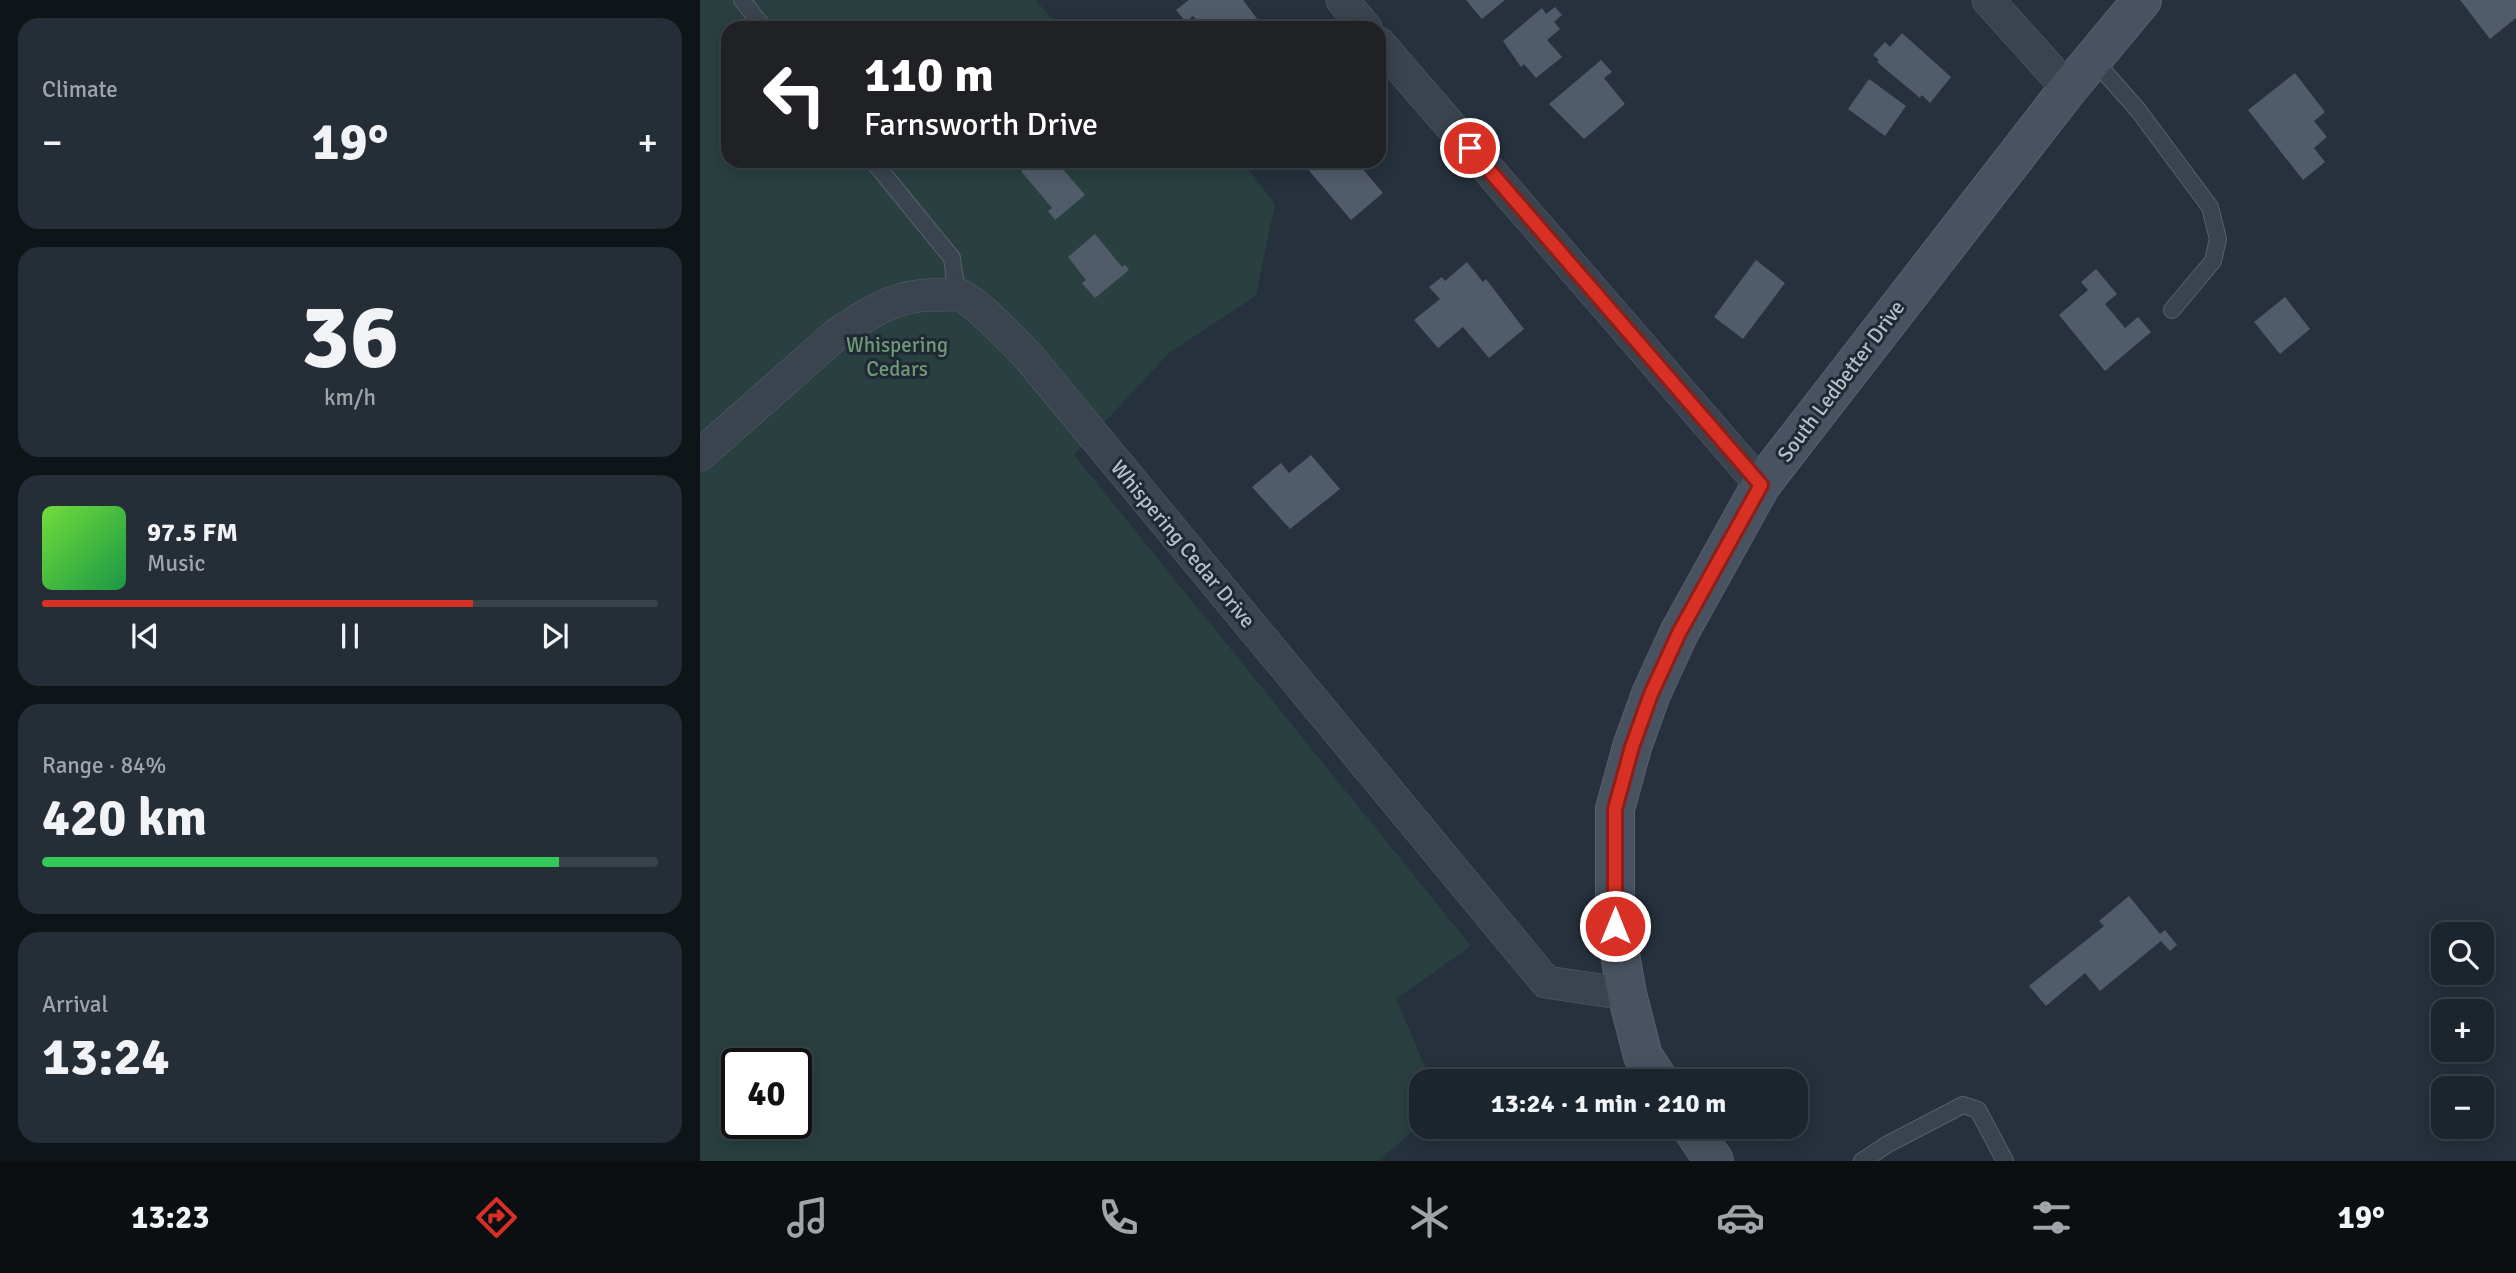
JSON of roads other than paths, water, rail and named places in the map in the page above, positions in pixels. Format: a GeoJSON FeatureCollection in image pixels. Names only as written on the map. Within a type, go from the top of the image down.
{"type":"FeatureCollection","features":[{"type":"Feature","properties":{"kind":"street"},"geometry":{"type":"LineString","coordinates":[[1342,0],[1360,21]]}},
{"type":"Feature","properties":{"kind":"street"},"geometry":{"type":"LineString","coordinates":[[1988,0],[2068,89]]}},
{"type":"Feature","properties":{"kind":"street","name":"South Ledbetter Drive"},"geometry":{"type":"LineString","coordinates":[[1651,1069],[1627,994],[1615,926],[1615,809],[1632,747],[1651,694],[1679,633],[1761,485],[2068,89],[2141,0]]}},
{"type":"Feature","properties":{"kind":"street"},"geometry":{"type":"LineString","coordinates":[[1386,51],[1761,485]]}},
{"type":"Feature","properties":{"kind":"street"},"geometry":{"type":"LineString","coordinates":[[700,455],[837,334],[860,319],[892,302],[919,294],[957,295]]}},
{"type":"Feature","properties":{"kind":"street","name":"Whispering Cedar Drive"},"geometry":{"type":"LineString","coordinates":[[957,295],[989,317],[1028,356],[1546,982],[1627,994]]}},
{"type":"Feature","properties":{"kind":"street"},"geometry":{"type":"LineString","coordinates":[[1699,1139],[1714,1161]]}},
{"type":"Feature","properties":{"kind":"lane"},"geometry":{"type":"LineString","coordinates":[[742,0],[758,21]]}},
{"type":"Feature","properties":{"kind":"lane"},"geometry":{"type":"LineString","coordinates":[[2092,60],[2138,110],[2210,207],[2218,239],[2213,261],[2172,310]]}},
{"type":"Feature","properties":{"kind":"lane"},"geometry":{"type":"LineString","coordinates":[[879,168],[952,258],[957,295]]}},
{"type":"Feature","properties":{"kind":"lane"},"geometry":{"type":"LineString","coordinates":[[1863,1161],[1888,1144],[1963,1105],[1978,1110],[2004,1161]]}},
{"type":"Feature","properties":{"kind":"park label","name":"Whispering Cedars"},"geometry":{"type":"Point","coordinates":[897,357]}}]}
